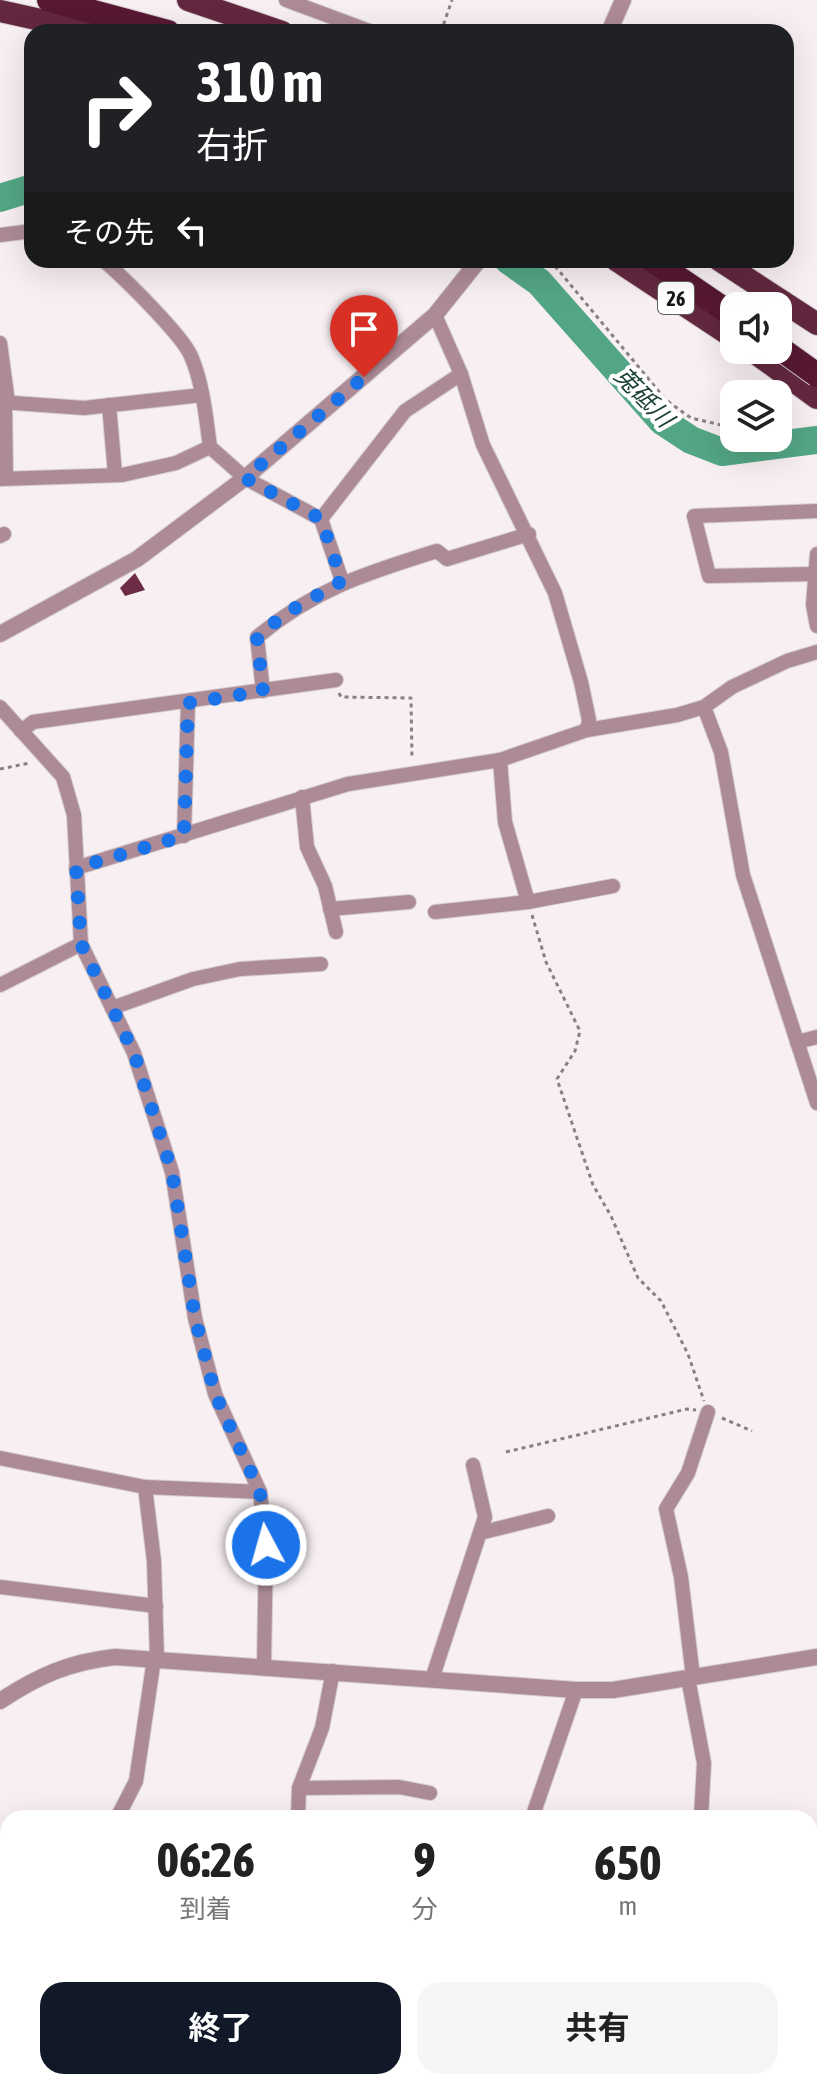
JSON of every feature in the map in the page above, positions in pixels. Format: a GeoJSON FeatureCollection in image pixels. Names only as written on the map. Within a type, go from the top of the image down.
{"type":"FeatureCollection","features":[{"type":"Feature","properties":{"kind":"highway"},"geometry":{"type":"LineString","coordinates":[[49,0],[138,24]]}},
{"type":"Feature","properties":{"kind":"highway"},"geometry":{"type":"LineString","coordinates":[[188,0],[258,24]]}},
{"type":"Feature","properties":{"kind":"highway"},"geometry":{"type":"LineString","coordinates":[[0,11],[59,24]]}},
{"type":"Feature","properties":{"kind":"highway","name":"26"},"geometry":{"type":"LineString","coordinates":[[628,268],[720,329]]}},
{"type":"Feature","properties":{"kind":"highway","name":"26"},"geometry":{"type":"LineString","coordinates":[[664,268],[720,306]]}},
{"type":"Feature","properties":{"kind":"highway"},"geometry":{"type":"LineString","coordinates":[[731,268],[817,324]]}},
{"type":"Feature","properties":{"kind":"highway"},"geometry":{"type":"LineString","coordinates":[[792,363],[812,386]]}},
{"type":"Feature","properties":{"kind":"highway"},"geometry":{"type":"LineString","coordinates":[[775,364],[812,386]]}},
{"type":"Feature","properties":{"kind":"street"},"geometry":{"type":"LineString","coordinates":[[286,0],[350,24]]}},
{"type":"Feature","properties":{"kind":"street"},"geometry":{"type":"LineString","coordinates":[[612,24],[623,0]]}},
{"type":"Feature","properties":{"kind":"street"},"geometry":{"type":"LineString","coordinates":[[0,235],[24,232]]}},
{"type":"Feature","properties":{"kind":"street"},"geometry":{"type":"LineString","coordinates":[[113,268],[191,353],[202,395],[210,447],[245,478],[321,519],[342,581]]}},
{"type":"Feature","properties":{"kind":"street"},"geometry":{"type":"LineString","coordinates":[[0,634],[137,559],[245,478],[435,315],[473,268]]}},
{"type":"Feature","properties":{"kind":"street"},"geometry":{"type":"LineString","coordinates":[[435,315],[461,374],[483,445],[529,534],[555,593],[581,682],[589,720],[587,730]]}},
{"type":"Feature","properties":{"kind":"street"},"geometry":{"type":"LineString","coordinates":[[0,343],[4,402],[3,478],[115,474],[176,463],[210,447]]}},
{"type":"Feature","properties":{"kind":"street"},"geometry":{"type":"LineString","coordinates":[[812,386],[817,358]]}},
{"type":"Feature","properties":{"kind":"street"},"geometry":{"type":"LineString","coordinates":[[321,519],[405,411],[461,374]]}},
{"type":"Feature","properties":{"kind":"street"},"geometry":{"type":"LineString","coordinates":[[4,402],[84,408],[202,395]]}},
{"type":"Feature","properties":{"kind":"street"},"geometry":{"type":"LineString","coordinates":[[109,405],[115,474]]}},
{"type":"Feature","properties":{"kind":"street"},"geometry":{"type":"LineString","coordinates":[[814,574],[709,576],[694,516],[817,511]]}},
{"type":"Feature","properties":{"kind":"street"},"geometry":{"type":"LineString","coordinates":[[263,691],[257,637],[285,614],[342,581],[437,551],[447,559],[529,534]]}},
{"type":"Feature","properties":{"kind":"street"},"geometry":{"type":"LineString","coordinates":[[817,554],[814,574],[817,626]]}},
{"type":"Feature","properties":{"kind":"street"},"geometry":{"type":"LineString","coordinates":[[76,868],[348,784],[500,760],[587,730],[677,715],[704,707],[732,687],[787,661],[817,652]]}},
{"type":"Feature","properties":{"kind":"street"},"geometry":{"type":"LineString","coordinates":[[21,731],[33,722],[188,703],[336,680]]}},
{"type":"Feature","properties":{"kind":"street"},"geometry":{"type":"LineString","coordinates":[[184,836],[188,703]]}},
{"type":"Feature","properties":{"kind":"street"},"geometry":{"type":"LineString","coordinates":[[0,707],[63,777],[74,815],[81,944],[134,1053],[172,1172],[195,1318],[215,1394],[260,1492],[266,1545],[264,1666]]}},
{"type":"Feature","properties":{"kind":"street"},"geometry":{"type":"LineString","coordinates":[[704,707],[721,752],[743,875],[817,1103]]}},
{"type":"Feature","properties":{"kind":"street"},"geometry":{"type":"LineString","coordinates":[[500,760],[505,822],[528,902]]}},
{"type":"Feature","properties":{"kind":"street"},"geometry":{"type":"LineString","coordinates":[[302,797],[307,847],[325,886],[336,932]]}},
{"type":"Feature","properties":{"kind":"street"},"geometry":{"type":"LineString","coordinates":[[435,912],[528,902],[613,886]]}},
{"type":"Feature","properties":{"kind":"street"},"geometry":{"type":"LineString","coordinates":[[330,909],[409,902]]}},
{"type":"Feature","properties":{"kind":"street"},"geometry":{"type":"LineString","coordinates":[[0,985],[81,944]]}},
{"type":"Feature","properties":{"kind":"street"},"geometry":{"type":"LineString","coordinates":[[112,1008],[193,979],[240,969],[321,964]]}},
{"type":"Feature","properties":{"kind":"street"},"geometry":{"type":"LineString","coordinates":[[797,1042],[817,1037]]}},
{"type":"Feature","properties":{"kind":"street"},"geometry":{"type":"LineString","coordinates":[[701,1810],[704,1763],[681,1577],[666,1509],[688,1473],[708,1412]]}},
{"type":"Feature","properties":{"kind":"street"},"geometry":{"type":"LineString","coordinates":[[0,1458],[145,1487],[260,1492]]}},
{"type":"Feature","properties":{"kind":"street"},"geometry":{"type":"LineString","coordinates":[[432,1679],[485,1517],[473,1465]]}},
{"type":"Feature","properties":{"kind":"street"},"geometry":{"type":"LineString","coordinates":[[121,1810],[136,1781],[156,1659],[156,1606],[145,1487]]}},
{"type":"Feature","properties":{"kind":"street"},"geometry":{"type":"LineString","coordinates":[[480,1533],[548,1516]]}},
{"type":"Feature","properties":{"kind":"street"},"geometry":{"type":"LineString","coordinates":[[0,1587],[156,1606]]}},
{"type":"Feature","properties":{"kind":"street"},"geometry":{"type":"LineString","coordinates":[[0,1701],[41,1674],[63,1666],[115,1657],[576,1690],[613,1690],[817,1657]]}},
{"type":"Feature","properties":{"kind":"street"},"geometry":{"type":"LineString","coordinates":[[298,1810],[299,1788],[322,1728],[333,1671]]}},
{"type":"Feature","properties":{"kind":"street"},"geometry":{"type":"LineString","coordinates":[[535,1810],[576,1690]]}},
{"type":"Feature","properties":{"kind":"street"},"geometry":{"type":"LineString","coordinates":[[299,1788],[399,1787],[430,1793]]}},
{"type":"Feature","properties":{"kind":"path"},"geometry":{"type":"LineString","coordinates":[[444,24],[452,0]]}},
{"type":"Feature","properties":{"kind":"path"},"geometry":{"type":"LineString","coordinates":[[557,268],[666,400],[691,418],[720,425]]}},
{"type":"Feature","properties":{"kind":"path"},"geometry":{"type":"LineString","coordinates":[[336,680],[341,697],[411,698],[412,775]]}},
{"type":"Feature","properties":{"kind":"path"},"geometry":{"type":"LineString","coordinates":[[0,769],[45,758]]}},
{"type":"Feature","properties":{"kind":"path"},"geometry":{"type":"LineString","coordinates":[[528,902],[546,962],[580,1031],[575,1051],[557,1079],[593,1185],[611,1216],[638,1278],[661,1301],[688,1354],[708,1412]]}},
{"type":"Feature","properties":{"kind":"path"},"geometry":{"type":"LineString","coordinates":[[506,1452],[687,1409],[708,1412],[752,1431]]}},
{"type":"Feature","properties":{"kind":"building"},"geometry":{"type":"Polygon","coordinates":[[[135,573],[145,590],[125,596],[120,588],[135,573]]]}},
{"type":"Feature","properties":{"kind":"waterway","name":"莵砥川"},"geometry":{"type":"LineString","coordinates":[[0,198],[24,190]]}},
{"type":"Feature","properties":{"kind":"waterway","name":"莵砥川"},"geometry":{"type":"LineString","coordinates":[[519,268],[539,282],[662,421],[691,440],[722,452],[817,440]]}},
{"type":"Feature","properties":{"kind":"route"},"geometry":{"type":"LineString","coordinates":[[266,1545],[260,1492],[215,1394],[195,1318],[172,1172],[134,1053],[81,944],[76,868],[184,836],[188,703],[263,691],[257,637],[285,614],[342,581],[321,519],[245,478],[364,377]]}}]}
